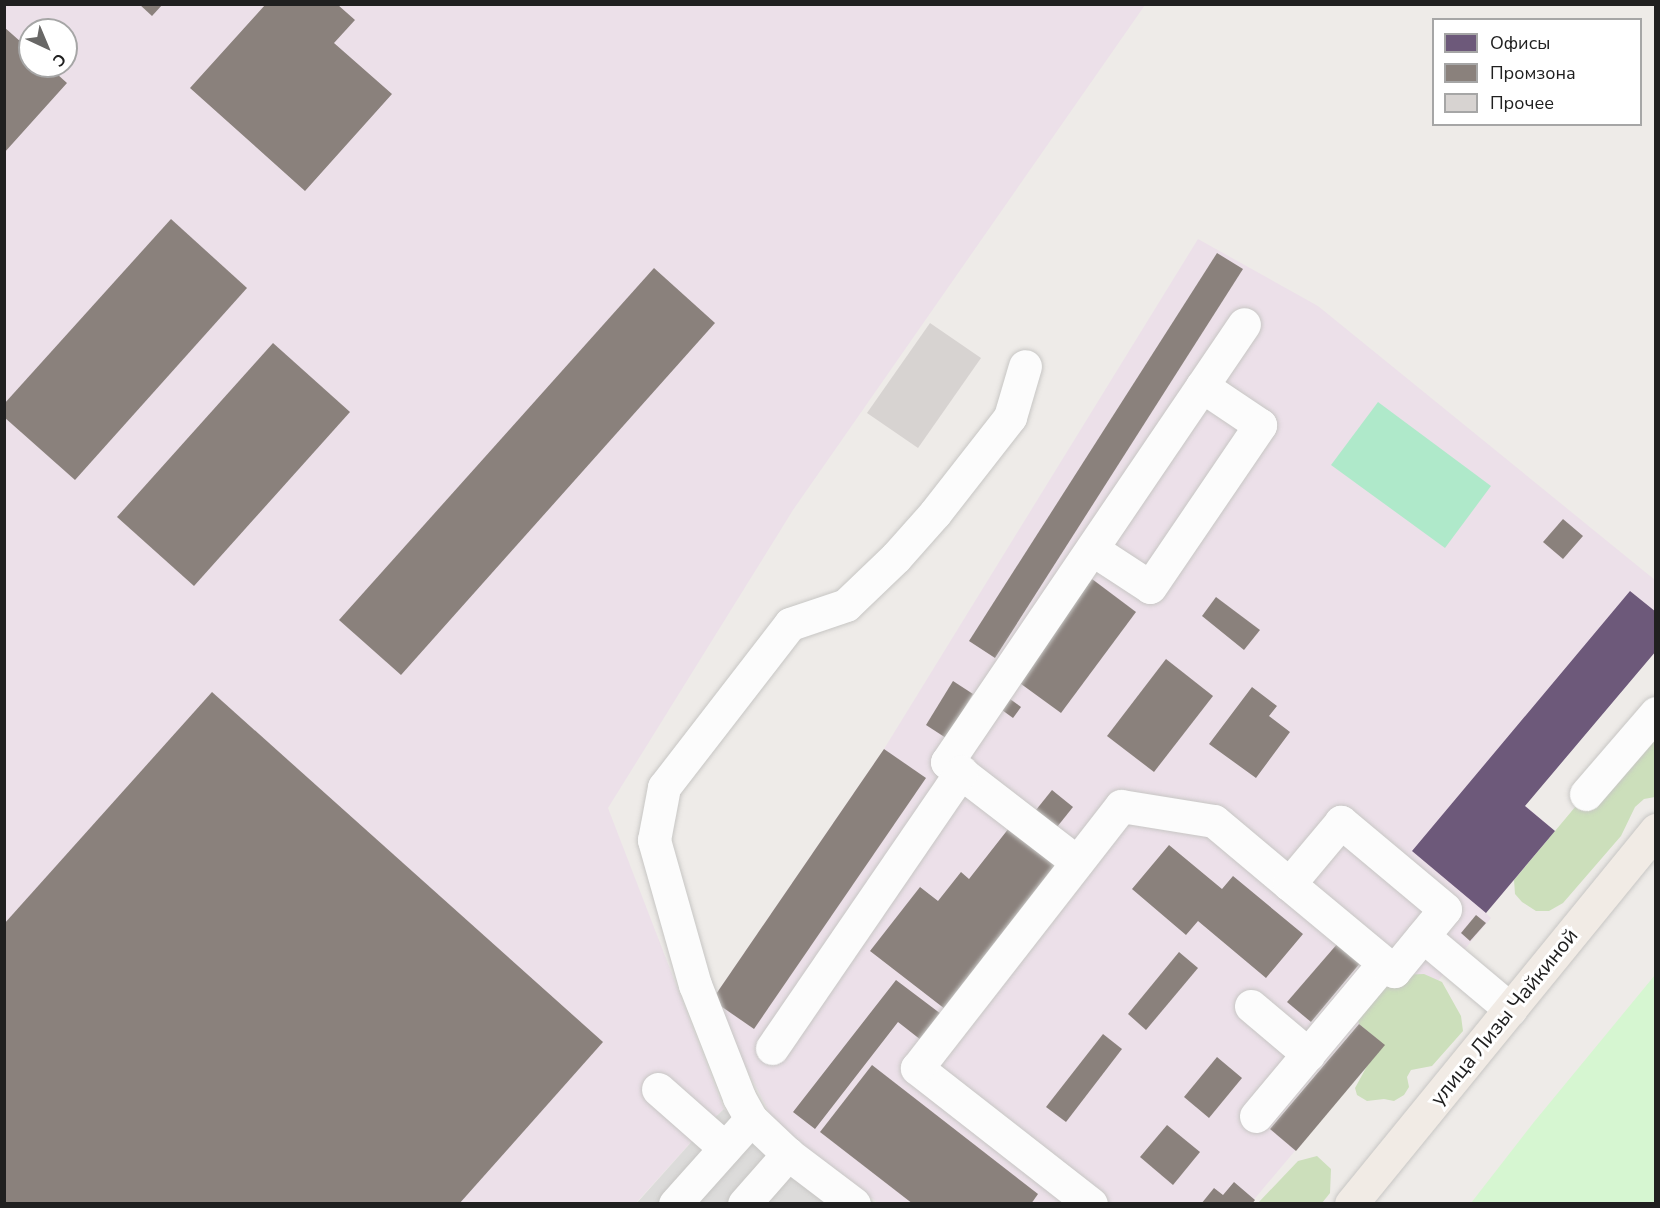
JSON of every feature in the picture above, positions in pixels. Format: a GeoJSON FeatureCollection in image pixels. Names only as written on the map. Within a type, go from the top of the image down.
{"type":"FeatureCollection","features":[{"type":"Feature","properties":{"kind":"main road","name":"улица Лизы Чайкиной"},"geometry":{"type":"LineString","coordinates":[[1352,1203],[1656,830]]}},
{"type":"Feature","properties":{"kind":"lane"},"geometry":{"type":"LineString","coordinates":[[1077,862],[947,762],[1245,324]]}},
{"type":"Feature","properties":{"kind":"lane"},"geometry":{"type":"LineString","coordinates":[[844,1201],[751,1119],[739,1097],[695,985],[654,840],[664,787],[790,624],[846,606],[896,557],[934,513],[1010,417],[1025,366]]}},
{"type":"Feature","properties":{"kind":"lane"},"geometry":{"type":"LineString","coordinates":[[1092,549],[1150,587],[1260,425],[1202,386]]}},
{"type":"Feature","properties":{"kind":"lane"},"geometry":{"type":"LineString","coordinates":[[1586,794],[1656,713]]}},
{"type":"Feature","properties":{"kind":"lane"},"geometry":{"type":"LineString","coordinates":[[772,1047],[960,772]]}},
{"type":"Feature","properties":{"kind":"lane"},"geometry":{"type":"LineString","coordinates":[[1091,1203],[917,1068],[1121,806],[1214,821],[1289,884],[1394,971],[1445,909],[1341,822],[1289,884]]}},
{"type":"Feature","properties":{"kind":"lane"},"geometry":{"type":"LineString","coordinates":[[1423,936],[1510,1009]]}},
{"type":"Feature","properties":{"kind":"lane"},"geometry":{"type":"LineString","coordinates":[[1256,1116],[1384,963]]}},
{"type":"Feature","properties":{"kind":"lane"},"geometry":{"type":"LineString","coordinates":[[1251,1006],[1308,1054]]}},
{"type":"Feature","properties":{"kind":"lane"},"geometry":{"type":"LineString","coordinates":[[658,1089],[724,1148]]}},
{"type":"Feature","properties":{"kind":"lane"},"geometry":{"type":"LineString","coordinates":[[675,1203],[751,1119]]}},
{"type":"Feature","properties":{"kind":"lane"},"geometry":{"type":"LineString","coordinates":[[744,1203],[788,1154]]}},
{"type":"Feature","properties":{"kind":"shaded area"},"geometry":{"type":"Polygon","coordinates":[[[5,5],[1145,5],[793,510],[608,808],[724,1109],[636,1203],[5,1204],[5,5]]]}},
{"type":"Feature","properties":{"kind":"shaded area"},"geometry":{"type":"Polygon","coordinates":[[[1198,239],[1318,306],[1655,580],[1655,648],[1525,805],[1555,831],[1486,913],[1491,918],[1251,1203],[878,1203],[776,1126],[712,1000],[884,749],[1198,239]]]}},
{"type":"Feature","properties":{"kind":"shaded area"},"geometry":{"type":"Polygon","coordinates":[[[724,1109],[824,1203],[636,1204],[703,1129],[724,1109]]]}},
{"type":"Feature","properties":{"kind":"green space"},"geometry":{"type":"Polygon","coordinates":[[[1378,402],[1491,486],[1445,548],[1331,465],[1378,402]]]}},
{"type":"Feature","properties":{"kind":"green space"},"geometry":{"type":"Polygon","coordinates":[[[1655,739],[1655,797],[1644,799],[1635,807],[1621,836],[1563,903],[1549,911],[1536,911],[1522,902],[1515,894],[1514,880],[1576,806],[1655,739]]]}},
{"type":"Feature","properties":{"kind":"green space"},"geometry":{"type":"Polygon","coordinates":[[[1424,974],[1442,982],[1461,1016],[1463,1031],[1432,1066],[1411,1070],[1407,1077],[1409,1087],[1404,1095],[1394,1101],[1384,1099],[1367,1101],[1357,1095],[1355,1088],[1367,1066],[1384,1045],[1359,1024],[1357,1013],[1362,996],[1398,975],[1424,974]]]}},
{"type":"Feature","properties":{"kind":"green space"},"geometry":{"type":"Polygon","coordinates":[[[1655,975],[1655,1203],[1471,1203],[1534,1122],[1655,975]]]}},
{"type":"Feature","properties":{"kind":"green space"},"geometry":{"type":"Polygon","coordinates":[[[1317,1156],[1331,1169],[1330,1193],[1322,1203],[1258,1203],[1298,1161],[1317,1156]]]}},
{"type":"Feature","properties":{"kind":"building: Офисы"},"geometry":{"type":"Polygon","coordinates":[[[1630,591],[1656,612],[1656,651],[1525,806],[1555,831],[1486,913],[1412,851],[1630,591]]]}},
{"type":"Feature","properties":{"kind":"building: Промзона"},"geometry":{"type":"Polygon","coordinates":[[[139,4],[163,4],[152,16],[139,4]]]}},
{"type":"Feature","properties":{"kind":"building: Промзона"},"geometry":{"type":"Polygon","coordinates":[[[265,5],[338,5],[355,20],[334,43],[392,94],[305,191],[190,88],[265,5]]]}},
{"type":"Feature","properties":{"kind":"building: Промзона"},"geometry":{"type":"Polygon","coordinates":[[[4,27],[18,39],[18,78],[61,78],[67,83],[4,153],[4,27]]]}},
{"type":"Feature","properties":{"kind":"building: Промзона"},"geometry":{"type":"Polygon","coordinates":[[[171,219],[247,288],[75,480],[4,417],[4,404],[171,219]]]}},
{"type":"Feature","properties":{"kind":"building: Промзона"},"geometry":{"type":"Polygon","coordinates":[[[1217,253],[1243,269],[995,658],[969,641],[1217,253]]]}},
{"type":"Feature","properties":{"kind":"building: Промзона"},"geometry":{"type":"Polygon","coordinates":[[[654,268],[715,323],[401,675],[339,620],[654,268]]]}},
{"type":"Feature","properties":{"kind":"building: Промзона"},"geometry":{"type":"Polygon","coordinates":[[[273,343],[350,412],[194,586],[117,517],[273,343]]]}},
{"type":"Feature","properties":{"kind":"building: Промзона"},"geometry":{"type":"Polygon","coordinates":[[[1563,519],[1583,536],[1563,559],[1543,542],[1563,519]]]}},
{"type":"Feature","properties":{"kind":"building: Промзона"},"geometry":{"type":"Polygon","coordinates":[[[1092,579],[1136,612],[1061,713],[1017,681],[1092,579]]]}},
{"type":"Feature","properties":{"kind":"building: Промзона"},"geometry":{"type":"Polygon","coordinates":[[[1216,597],[1260,630],[1244,650],[1202,616],[1216,597]]]}},
{"type":"Feature","properties":{"kind":"building: Промзона"},"geometry":{"type":"Polygon","coordinates":[[[1166,659],[1213,696],[1154,772],[1107,736],[1166,659]]]}},
{"type":"Feature","properties":{"kind":"building: Промзона"},"geometry":{"type":"Polygon","coordinates":[[[953,681],[973,694],[946,738],[926,725],[953,681]]]}},
{"type":"Feature","properties":{"kind":"building: Промзона"},"geometry":{"type":"Polygon","coordinates":[[[1252,687],[1277,706],[1269,716],[1290,732],[1256,778],[1209,744],[1252,687]]]}},
{"type":"Feature","properties":{"kind":"building: Промзона"},"geometry":{"type":"Polygon","coordinates":[[[212,692],[603,1042],[459,1204],[4,1204],[4,924],[212,692]]]}},
{"type":"Feature","properties":{"kind":"building: Промзона"},"geometry":{"type":"Polygon","coordinates":[[[1010,699],[1021,707],[1013,718],[1002,710],[1010,699]]]}},
{"type":"Feature","properties":{"kind":"building: Промзона"},"geometry":{"type":"Polygon","coordinates":[[[884,749],[926,778],[754,1029],[712,1000],[884,749]]]}},
{"type":"Feature","properties":{"kind":"building: Промзона"},"geometry":{"type":"Polygon","coordinates":[[[1052,790],[1073,807],[1057,827],[1036,810],[1052,790]]]}},
{"type":"Feature","properties":{"kind":"building: Промзона"},"geometry":{"type":"Polygon","coordinates":[[[1009,828],[1057,865],[945,1009],[870,951],[920,887],[938,901],[961,872],[969,879],[1009,828]]]}},
{"type":"Feature","properties":{"kind":"building: Промзона"},"geometry":{"type":"Polygon","coordinates":[[[1169,845],[1222,889],[1233,876],[1303,934],[1266,978],[1198,921],[1186,935],[1132,889],[1169,845]]]}},
{"type":"Feature","properties":{"kind":"building: Промзона"},"geometry":{"type":"Polygon","coordinates":[[[1476,915],[1486,923],[1470,941],[1461,933],[1476,915]]]}},
{"type":"Feature","properties":{"kind":"building: Промзона"},"geometry":{"type":"Polygon","coordinates":[[[1338,943],[1361,962],[1311,1022],[1287,1002],[1338,943]]]}},
{"type":"Feature","properties":{"kind":"building: Промзона"},"geometry":{"type":"Polygon","coordinates":[[[1179,952],[1198,968],[1146,1030],[1128,1014],[1179,952]]]}},
{"type":"Feature","properties":{"kind":"building: Промзона"},"geometry":{"type":"Polygon","coordinates":[[[896,980],[941,1014],[921,1040],[898,1022],[815,1129],[793,1112],[896,980]]]}},
{"type":"Feature","properties":{"kind":"building: Промзона"},"geometry":{"type":"Polygon","coordinates":[[[1359,1024],[1385,1045],[1296,1151],[1270,1129],[1359,1024]]]}},
{"type":"Feature","properties":{"kind":"building: Промзона"},"geometry":{"type":"Polygon","coordinates":[[[1103,1034],[1122,1049],[1066,1122],[1046,1107],[1103,1034]]]}},
{"type":"Feature","properties":{"kind":"building: Промзона"},"geometry":{"type":"Polygon","coordinates":[[[1217,1057],[1242,1078],[1209,1118],[1184,1097],[1217,1057]]]}},
{"type":"Feature","properties":{"kind":"building: Промзона"},"geometry":{"type":"Polygon","coordinates":[[[872,1065],[1038,1194],[1031,1204],[913,1204],[820,1132],[872,1065]]]}},
{"type":"Feature","properties":{"kind":"building: Промзона"},"geometry":{"type":"Polygon","coordinates":[[[1167,1125],[1200,1152],[1173,1185],[1140,1157],[1167,1125]]]}},
{"type":"Feature","properties":{"kind":"building: Промзона"},"geometry":{"type":"Polygon","coordinates":[[[1234,1182],[1255,1200],[1252,1204],[1201,1204],[1214,1188],[1223,1195],[1234,1182]]]}},
{"type":"Feature","properties":{"kind":"building: Прочее"},"geometry":{"type":"Polygon","coordinates":[[[930,323],[981,358],[918,448],[867,413],[930,323]]]}}]}
